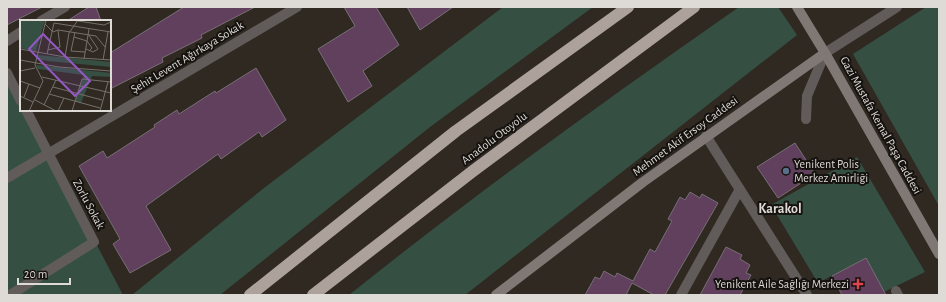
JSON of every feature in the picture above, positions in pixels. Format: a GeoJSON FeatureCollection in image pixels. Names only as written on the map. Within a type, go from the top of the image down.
{"type":"FeatureCollection","features":[{"type":"Feature","properties":{"kind":"highway"},"geometry":{"type":"LineString","coordinates":[[250,295],[456,131],[628,7]]}},
{"type":"Feature","properties":{"kind":"highway","name":"Anadolu Otoyolu"},"geometry":{"type":"LineString","coordinates":[[313,295],[473,171],[694,7]]}},
{"type":"Feature","properties":{"kind":"street"},"geometry":{"type":"LineString","coordinates":[[43,20],[65,7]]}},
{"type":"Feature","properties":{"kind":"street","name":"Şehit Levent Ağırkaya Sokak"},"geometry":{"type":"LineString","coordinates":[[7,178],[297,7]]}},
{"type":"Feature","properties":{"kind":"street","name":"Mehmet Akif Ersoy Caddesi"},"geometry":{"type":"LineString","coordinates":[[502,293],[637,186],[706,136],[825,53],[897,7]]}},
{"type":"Feature","properties":{"kind":"street","name":"Gazi Mustafa Kemal Paşa Caddesi"},"geometry":{"type":"LineString","coordinates":[[798,8],[939,254]]}},
{"type":"Feature","properties":{"kind":"street"},"geometry":{"type":"LineString","coordinates":[[7,41],[20,33]]}},
{"type":"Feature","properties":{"kind":"street"},"geometry":{"type":"LineString","coordinates":[[806,119],[807,96],[825,53]]}},
{"type":"Feature","properties":{"kind":"street"},"geometry":{"type":"LineString","coordinates":[[7,73],[20,99]]}},
{"type":"Feature","properties":{"kind":"street","name":"Zorlu Sokak"},"geometry":{"type":"LineString","coordinates":[[10,295],[94,242],[26,111]]}},
{"type":"Feature","properties":{"kind":"street"},"geometry":{"type":"LineString","coordinates":[[706,136],[806,295]]}},
{"type":"Feature","properties":{"kind":"street"},"geometry":{"type":"LineString","coordinates":[[681,295],[740,189]]}},
{"type":"Feature","properties":{"kind":"green space"},"geometry":{"type":"Polygon","coordinates":[[[503,7],[593,7],[430,127],[220,295],[132,295],[264,188],[503,7]]]}},
{"type":"Feature","properties":{"kind":"green space"},"geometry":{"type":"Polygon","coordinates":[[[739,7],[778,7],[797,35],[465,295],[349,295],[445,220],[542,148],[739,7]]]}},
{"type":"Feature","properties":{"kind":"green space"},"geometry":{"type":"Polygon","coordinates":[[[926,7],[939,7],[939,206],[853,54],[926,7]]]}},
{"type":"Feature","properties":{"kind":"green space"},"geometry":{"type":"Polygon","coordinates":[[[7,73],[20,99],[20,111],[27,111],[123,295],[7,295],[7,73]]]}},
{"type":"Feature","properties":{"kind":"green space"},"geometry":{"type":"Polygon","coordinates":[[[857,157],[925,272],[884,292],[866,258],[818,283],[771,205],[857,157]]]}},
{"type":"Feature","properties":{"kind":"building"},"geometry":{"type":"Polygon","coordinates":[[[7,7],[42,7],[7,25],[7,7]]]}},
{"type":"Feature","properties":{"kind":"building"},"geometry":{"type":"Polygon","coordinates":[[[89,7],[96,7],[101,20],[69,20],[89,7]]]}},
{"type":"Feature","properties":{"kind":"building"},"geometry":{"type":"Polygon","coordinates":[[[184,7],[255,7],[201,35],[202,38],[162,58],[163,62],[111,88],[111,52],[184,7]]]}},
{"type":"Feature","properties":{"kind":"building"},"geometry":{"type":"Polygon","coordinates":[[[344,7],[376,7],[399,45],[363,71],[372,86],[348,102],[318,49],[355,26],[344,7]]]}},
{"type":"Feature","properties":{"kind":"building"},"geometry":{"type":"Polygon","coordinates":[[[407,7],[453,7],[420,30],[407,7]]]}},
{"type":"Feature","properties":{"kind":"building"},"geometry":{"type":"Polygon","coordinates":[[[256,68],[286,120],[262,137],[259,132],[221,159],[218,154],[146,206],[171,250],[130,273],[113,244],[120,239],[79,166],[103,151],[107,158],[155,127],[154,125],[177,110],[179,114],[215,91],[216,93],[256,68]]]}},
{"type":"Feature","properties":{"kind":"building","name":"Yenikent Polis Merkez Amirliği"},"geometry":{"type":"Polygon","coordinates":[[[795,143],[815,174],[778,198],[757,167],[795,143]]]}},
{"type":"Feature","properties":{"kind":"building"},"geometry":{"type":"Polygon","coordinates":[[[690,192],[700,198],[702,194],[718,203],[665,295],[654,295],[632,283],[626,295],[585,295],[595,277],[600,279],[604,271],[615,277],[617,273],[633,281],[650,249],[655,252],[672,221],[668,219],[680,197],[685,200],[690,192]]]}},
{"type":"Feature","properties":{"kind":"building"},"geometry":{"type":"Polygon","coordinates":[[[726,247],[742,255],[740,259],[750,265],[746,273],[751,275],[740,295],[700,295],[726,247]]]}},
{"type":"Feature","properties":{"kind":"building","name":"Yenikent Aile Sağlığı Merkezi"},"geometry":{"type":"Polygon","coordinates":[[[866,258],[886,295],[842,295],[832,276],[866,258]]]}},
{"type":"Feature","properties":{"kind":"place","name":"Yenikent Polis Merkez Amirliği"},"geometry":{"type":"Point","coordinates":[786,171]}},
{"type":"Feature","properties":{"kind":"place","name":"Yenikent Aile Sağlığı Merkezi"},"geometry":{"type":"Point","coordinates":[858,284]}},
{"type":"Feature","properties":{"kind":"district","name":"Karakol"},"geometry":{"type":"Point","coordinates":[780,208]}}]}
